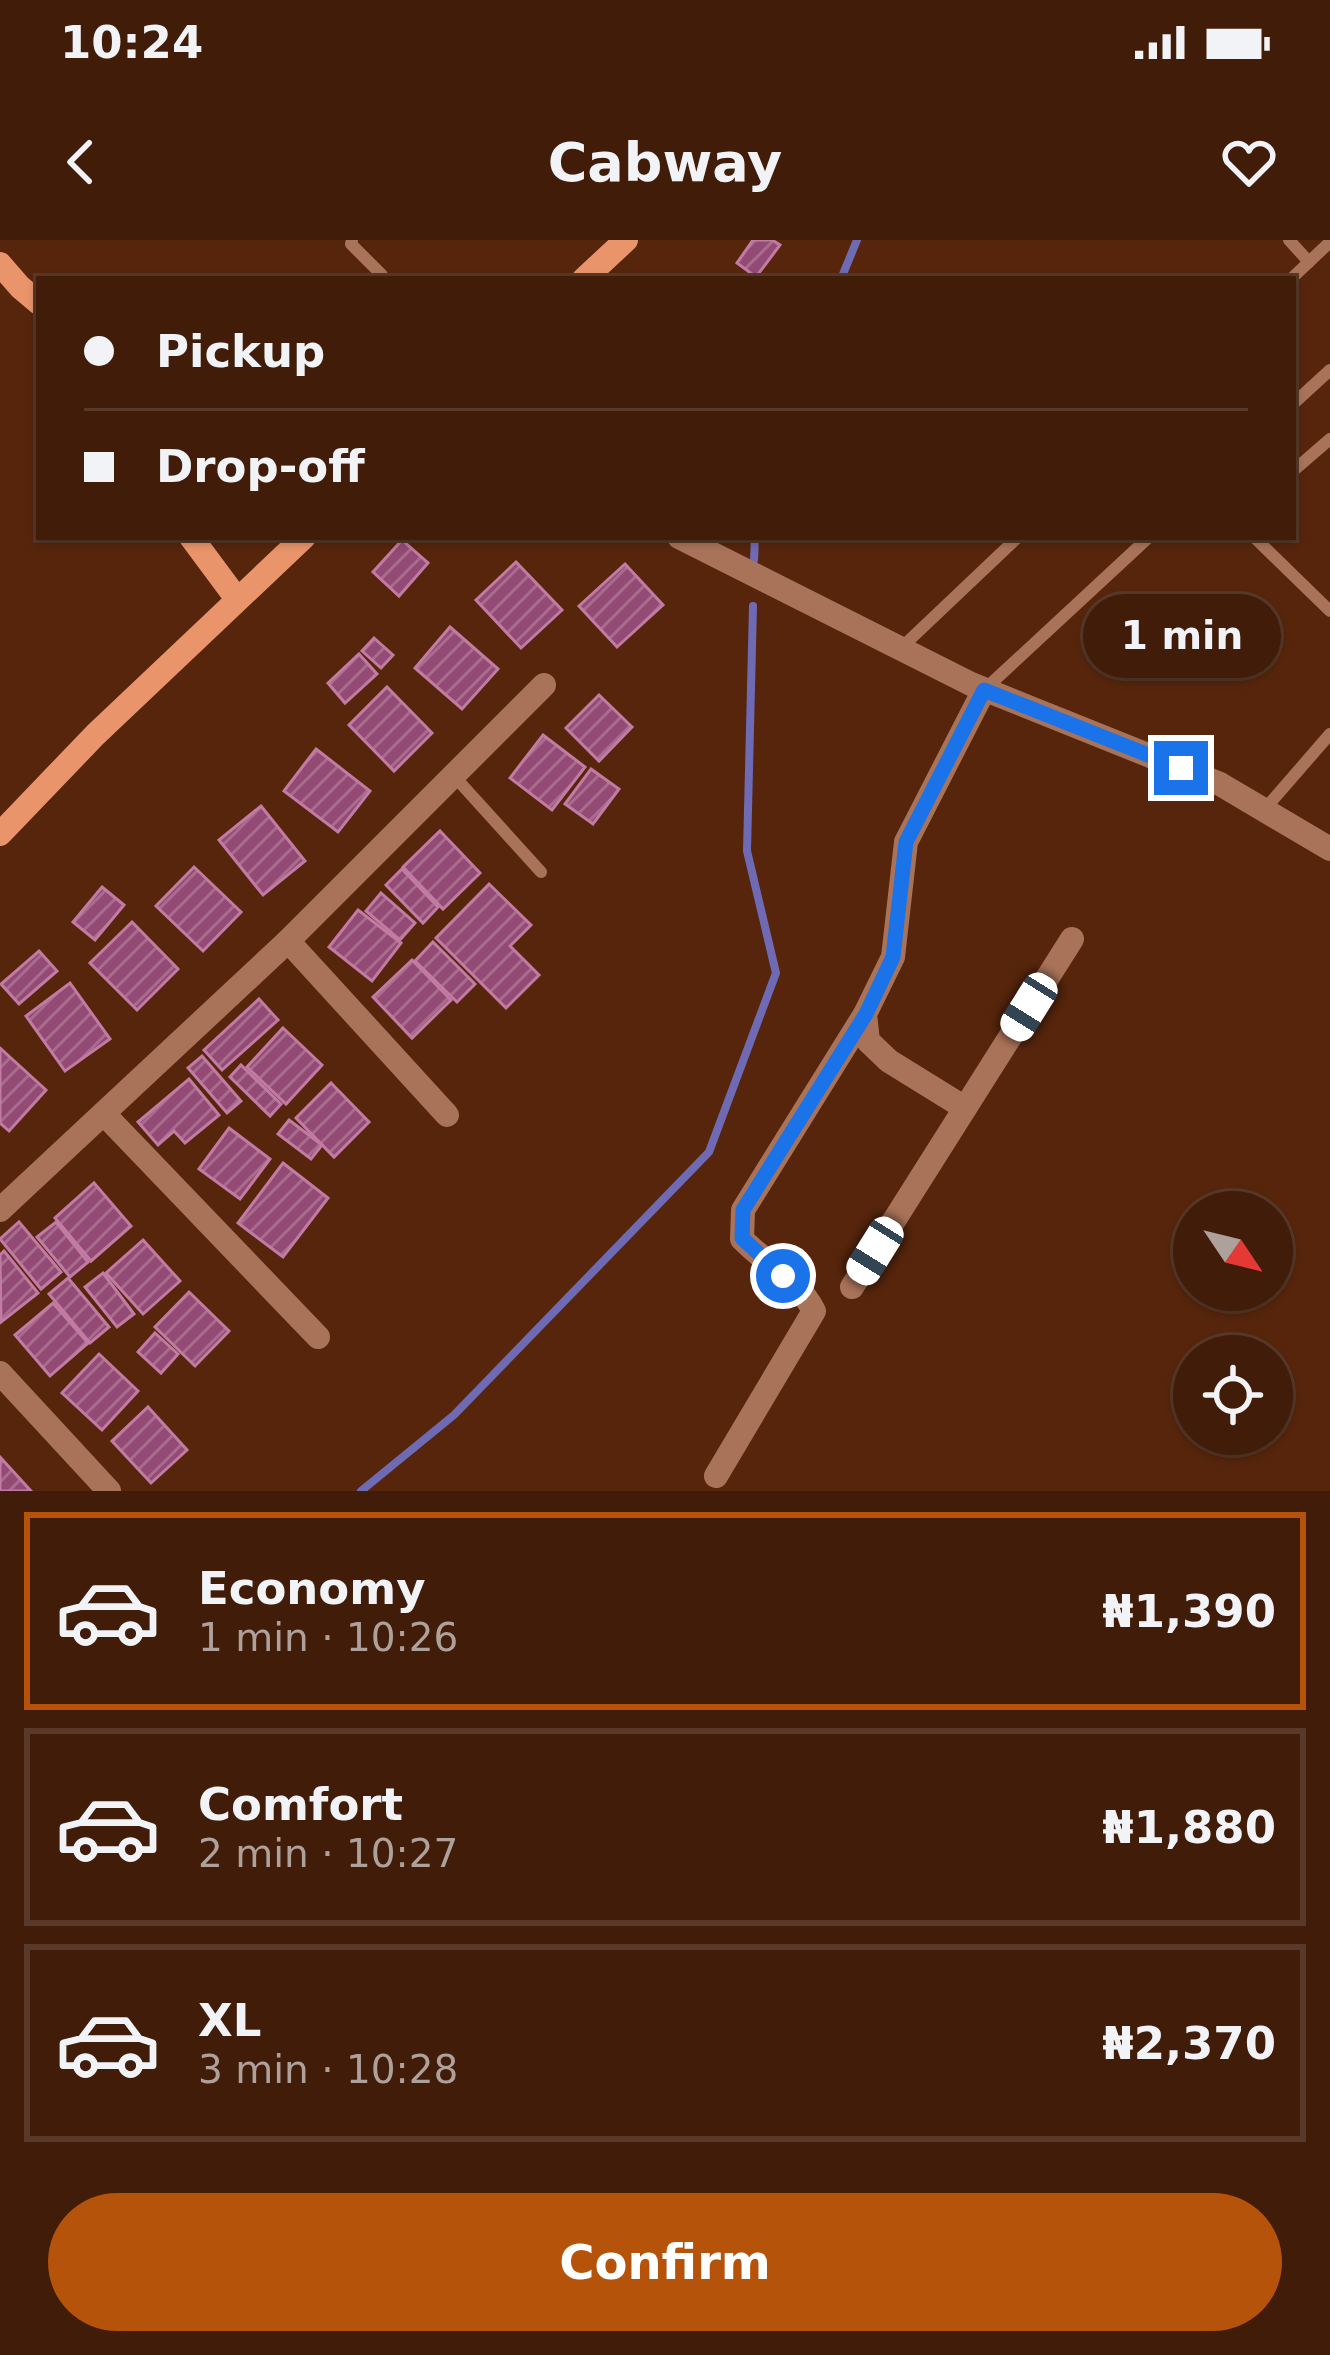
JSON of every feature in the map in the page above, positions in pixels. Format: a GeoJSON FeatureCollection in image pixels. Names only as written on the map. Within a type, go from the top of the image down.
{"type":"FeatureCollection","features":[{"type":"Feature","properties":{"kind":"main road"},"geometry":{"type":"LineString","coordinates":[[587,276],[626,240]]}},
{"type":"Feature","properties":{"kind":"main road"},"geometry":{"type":"LineString","coordinates":[[0,264],[20,291]]}},
{"type":"Feature","properties":{"kind":"main road"},"geometry":{"type":"LineString","coordinates":[[193,540],[237,598]]}},
{"type":"Feature","properties":{"kind":"main road"},"geometry":{"type":"LineString","coordinates":[[0,834],[95,734],[301,540]]}},
{"type":"Feature","properties":{"kind":"street"},"geometry":{"type":"LineString","coordinates":[[685,540],[984,690],[1220,784],[1330,849]]}},
{"type":"Feature","properties":{"kind":"street"},"geometry":{"type":"LineString","coordinates":[[0,1210],[288,941],[544,685]]}},
{"type":"Feature","properties":{"kind":"street"},"geometry":{"type":"LineString","coordinates":[[716,1476],[814,1311],[806,1294],[742,1238],[743,1210],[866,1014],[893,957],[906,842],[984,690]]}},
{"type":"Feature","properties":{"kind":"street"},"geometry":{"type":"LineString","coordinates":[[852,1287],[1072,939]]}},
{"type":"Feature","properties":{"kind":"street"},"geometry":{"type":"LineString","coordinates":[[288,941],[447,1115]]}},
{"type":"Feature","properties":{"kind":"street"},"geometry":{"type":"LineString","coordinates":[[866,1014],[868,1041],[889,1061],[965,1108]]}},
{"type":"Feature","properties":{"kind":"street"},"geometry":{"type":"LineString","coordinates":[[105,1115],[318,1336]]}},
{"type":"Feature","properties":{"kind":"street"},"geometry":{"type":"LineString","coordinates":[[0,1373],[109,1491]]}},
{"type":"Feature","properties":{"kind":"lane"},"geometry":{"type":"LineString","coordinates":[[352,240],[350,244],[382,275]]}},
{"type":"Feature","properties":{"kind":"lane"},"geometry":{"type":"LineString","coordinates":[[1289,240],[1309,262]]}},
{"type":"Feature","properties":{"kind":"lane"},"geometry":{"type":"LineString","coordinates":[[1294,276],[1330,242]]}},
{"type":"Feature","properties":{"kind":"lane"},"geometry":{"type":"LineString","coordinates":[[1296,401],[1330,370]]}},
{"type":"Feature","properties":{"kind":"lane"},"geometry":{"type":"LineString","coordinates":[[1296,468],[1330,439]]}},
{"type":"Feature","properties":{"kind":"lane"},"geometry":{"type":"LineString","coordinates":[[900,649],[1015,540]]}},
{"type":"Feature","properties":{"kind":"lane"},"geometry":{"type":"LineString","coordinates":[[984,690],[1147,540]]}},
{"type":"Feature","properties":{"kind":"lane"},"geometry":{"type":"LineString","coordinates":[[1257,540],[1330,611]]}},
{"type":"Feature","properties":{"kind":"lane"},"geometry":{"type":"LineString","coordinates":[[1264,810],[1330,734]]}},
{"type":"Feature","properties":{"kind":"lane"},"geometry":{"type":"LineString","coordinates":[[454,776],[541,872]]}},
{"type":"Feature","properties":{"kind":"building"},"geometry":{"type":"Polygon","coordinates":[[[753,240],[780,245],[757,276],[737,263],[753,240]]]}},
{"type":"Feature","properties":{"kind":"building"},"geometry":{"type":"Polygon","coordinates":[[[402,540],[428,563],[399,596],[373,572],[402,540]]]}},
{"type":"Feature","properties":{"kind":"building"},"geometry":{"type":"Polygon","coordinates":[[[516,562],[562,610],[521,648],[476,600],[516,562]]]}},
{"type":"Feature","properties":{"kind":"building"},"geometry":{"type":"Polygon","coordinates":[[[625,564],[663,605],[617,647],[579,606],[625,564]]]}},
{"type":"Feature","properties":{"kind":"building"},"geometry":{"type":"Polygon","coordinates":[[[450,627],[498,669],[462,709],[415,668],[450,627]]]}},
{"type":"Feature","properties":{"kind":"building"},"geometry":{"type":"Polygon","coordinates":[[[374,638],[393,655],[381,668],[362,651],[374,638]]]}},
{"type":"Feature","properties":{"kind":"building"},"geometry":{"type":"Polygon","coordinates":[[[359,654],[377,674],[345,703],[328,683],[359,654]]]}},
{"type":"Feature","properties":{"kind":"building"},"geometry":{"type":"Polygon","coordinates":[[[387,687],[432,733],[394,771],[349,725],[387,687]]]}},
{"type":"Feature","properties":{"kind":"building"},"geometry":{"type":"Polygon","coordinates":[[[599,695],[632,727],[599,761],[566,728],[599,695]]]}},
{"type":"Feature","properties":{"kind":"building"},"geometry":{"type":"Polygon","coordinates":[[[543,735],[585,767],[552,810],[510,778],[543,735]]]}},
{"type":"Feature","properties":{"kind":"building"},"geometry":{"type":"Polygon","coordinates":[[[316,749],[370,791],[338,832],[284,791],[316,749]]]}},
{"type":"Feature","properties":{"kind":"building"},"geometry":{"type":"Polygon","coordinates":[[[591,769],[619,789],[593,824],[565,804],[591,769]]]}},
{"type":"Feature","properties":{"kind":"building"},"geometry":{"type":"Polygon","coordinates":[[[261,806],[305,861],[263,895],[219,840],[261,806]]]}},
{"type":"Feature","properties":{"kind":"building"},"geometry":{"type":"Polygon","coordinates":[[[440,831],[480,873],[443,909],[403,867],[440,831]]]}},
{"type":"Feature","properties":{"kind":"building"},"geometry":{"type":"Polygon","coordinates":[[[194,867],[241,912],[203,951],[156,906],[194,867]]]}},
{"type":"Feature","properties":{"kind":"building"},"geometry":{"type":"Polygon","coordinates":[[[402,869],[438,907],[423,923],[386,885],[402,869]]]}},
{"type":"Feature","properties":{"kind":"building"},"geometry":{"type":"Polygon","coordinates":[[[489,884],[531,925],[510,946],[539,975],[506,1008],[436,938],[489,884]]]}},
{"type":"Feature","properties":{"kind":"building"},"geometry":{"type":"Polygon","coordinates":[[[102,887],[124,905],[95,940],[73,922],[102,887]]]}},
{"type":"Feature","properties":{"kind":"building"},"geometry":{"type":"Polygon","coordinates":[[[381,893],[415,923],[400,940],[366,911],[381,893]]]}},
{"type":"Feature","properties":{"kind":"building"},"geometry":{"type":"Polygon","coordinates":[[[358,910],[401,943],[372,981],[329,947],[358,910]]]}},
{"type":"Feature","properties":{"kind":"building"},"geometry":{"type":"Polygon","coordinates":[[[132,922],[178,969],[137,1010],[90,963],[132,922]]]}},
{"type":"Feature","properties":{"kind":"building"},"geometry":{"type":"Polygon","coordinates":[[[433,942],[475,984],[457,1002],[415,961],[433,942]]]}},
{"type":"Feature","properties":{"kind":"building"},"geometry":{"type":"Polygon","coordinates":[[[39,951],[57,971],[19,1004],[1,984],[39,951]]]}},
{"type":"Feature","properties":{"kind":"building"},"geometry":{"type":"Polygon","coordinates":[[[412,960],[451,1000],[412,1038],[373,997],[412,960]]]}},
{"type":"Feature","properties":{"kind":"building"},"geometry":{"type":"Polygon","coordinates":[[[70,983],[110,1039],[65,1071],[26,1016],[70,983]]]}},
{"type":"Feature","properties":{"kind":"building"},"geometry":{"type":"Polygon","coordinates":[[[259,999],[278,1020],[222,1070],[204,1050],[259,999]]]}},
{"type":"Feature","properties":{"kind":"building"},"geometry":{"type":"Polygon","coordinates":[[[283,1028],[322,1065],[286,1104],[247,1067],[283,1028]]]}},
{"type":"Feature","properties":{"kind":"building"},"geometry":{"type":"Polygon","coordinates":[[[0,1048],[46,1090],[9,1131],[0,1123],[0,1048]]]}},
{"type":"Feature","properties":{"kind":"building"},"geometry":{"type":"Polygon","coordinates":[[[202,1056],[241,1101],[227,1113],[188,1068],[202,1056]]]}},
{"type":"Feature","properties":{"kind":"building"},"geometry":{"type":"Polygon","coordinates":[[[241,1065],[281,1104],[270,1116],[230,1077],[241,1065]]]}},
{"type":"Feature","properties":{"kind":"building"},"geometry":{"type":"Polygon","coordinates":[[[189,1079],[219,1115],[185,1143],[174,1131],[158,1145],[138,1122],[189,1079]]]}},
{"type":"Feature","properties":{"kind":"building"},"geometry":{"type":"Polygon","coordinates":[[[331,1083],[369,1122],[334,1157],[296,1118],[331,1083]]]}},
{"type":"Feature","properties":{"kind":"building"},"geometry":{"type":"Polygon","coordinates":[[[289,1120],[322,1145],[311,1159],[278,1134],[289,1120]]]}},
{"type":"Feature","properties":{"kind":"building"},"geometry":{"type":"Polygon","coordinates":[[[229,1128],[270,1159],[240,1199],[199,1169],[229,1128]]]}},
{"type":"Feature","properties":{"kind":"building"},"geometry":{"type":"Polygon","coordinates":[[[283,1163],[328,1198],[283,1257],[238,1223],[283,1163]]]}},
{"type":"Feature","properties":{"kind":"building"},"geometry":{"type":"Polygon","coordinates":[[[94,1183],[131,1226],[91,1261],[55,1218],[94,1183]]]}},
{"type":"Feature","properties":{"kind":"building"},"geometry":{"type":"Polygon","coordinates":[[[19,1222],[61,1272],[41,1289],[0,1239],[19,1222]]]}},
{"type":"Feature","properties":{"kind":"building"},"geometry":{"type":"Polygon","coordinates":[[[56,1222],[88,1262],[70,1277],[37,1237],[56,1222]]]}},
{"type":"Feature","properties":{"kind":"building"},"geometry":{"type":"Polygon","coordinates":[[[143,1240],[180,1281],[143,1314],[106,1273],[143,1240]]]}},
{"type":"Feature","properties":{"kind":"building"},"geometry":{"type":"Polygon","coordinates":[[[4,1251],[38,1293],[1,1322],[0,1255],[4,1251]]]}},
{"type":"Feature","properties":{"kind":"building"},"geometry":{"type":"Polygon","coordinates":[[[103,1273],[134,1314],[117,1327],[85,1287],[103,1273]]]}},
{"type":"Feature","properties":{"kind":"building"},"geometry":{"type":"Polygon","coordinates":[[[68,1278],[109,1327],[90,1343],[49,1294],[68,1278]]]}},
{"type":"Feature","properties":{"kind":"building"},"geometry":{"type":"Polygon","coordinates":[[[189,1292],[229,1331],[195,1366],[155,1327],[189,1292]]]}},
{"type":"Feature","properties":{"kind":"building"},"geometry":{"type":"Polygon","coordinates":[[[53,1303],[88,1343],[50,1376],[15,1335],[53,1303]]]}},
{"type":"Feature","properties":{"kind":"building"},"geometry":{"type":"Polygon","coordinates":[[[155,1333],[178,1354],[161,1373],[138,1352],[155,1333]]]}},
{"type":"Feature","properties":{"kind":"building"},"geometry":{"type":"Polygon","coordinates":[[[99,1354],[138,1391],[102,1430],[62,1393],[99,1354]]]}},
{"type":"Feature","properties":{"kind":"building"},"geometry":{"type":"Polygon","coordinates":[[[148,1407],[187,1450],[151,1483],[112,1441],[148,1407]]]}},
{"type":"Feature","properties":{"kind":"building"},"geometry":{"type":"Polygon","coordinates":[[[0,1457],[31,1491],[0,1491],[0,1457]]]}},
{"type":"Feature","properties":{"kind":"waterway"},"geometry":{"type":"LineString","coordinates":[[842,276],[857,240]]}},
{"type":"Feature","properties":{"kind":"waterway"},"geometry":{"type":"LineString","coordinates":[[754,560],[755,540]]}},
{"type":"Feature","properties":{"kind":"waterway"},"geometry":{"type":"LineString","coordinates":[[361,1491],[454,1415],[709,1152],[776,973],[747,851],[753,606]]}},
{"type":"Feature","properties":{"kind":"route"},"geometry":{"type":"LineString","coordinates":[[783,1276],[742,1238],[743,1210],[866,1014],[893,957],[906,842],[984,690],[1181,768]]}}]}
